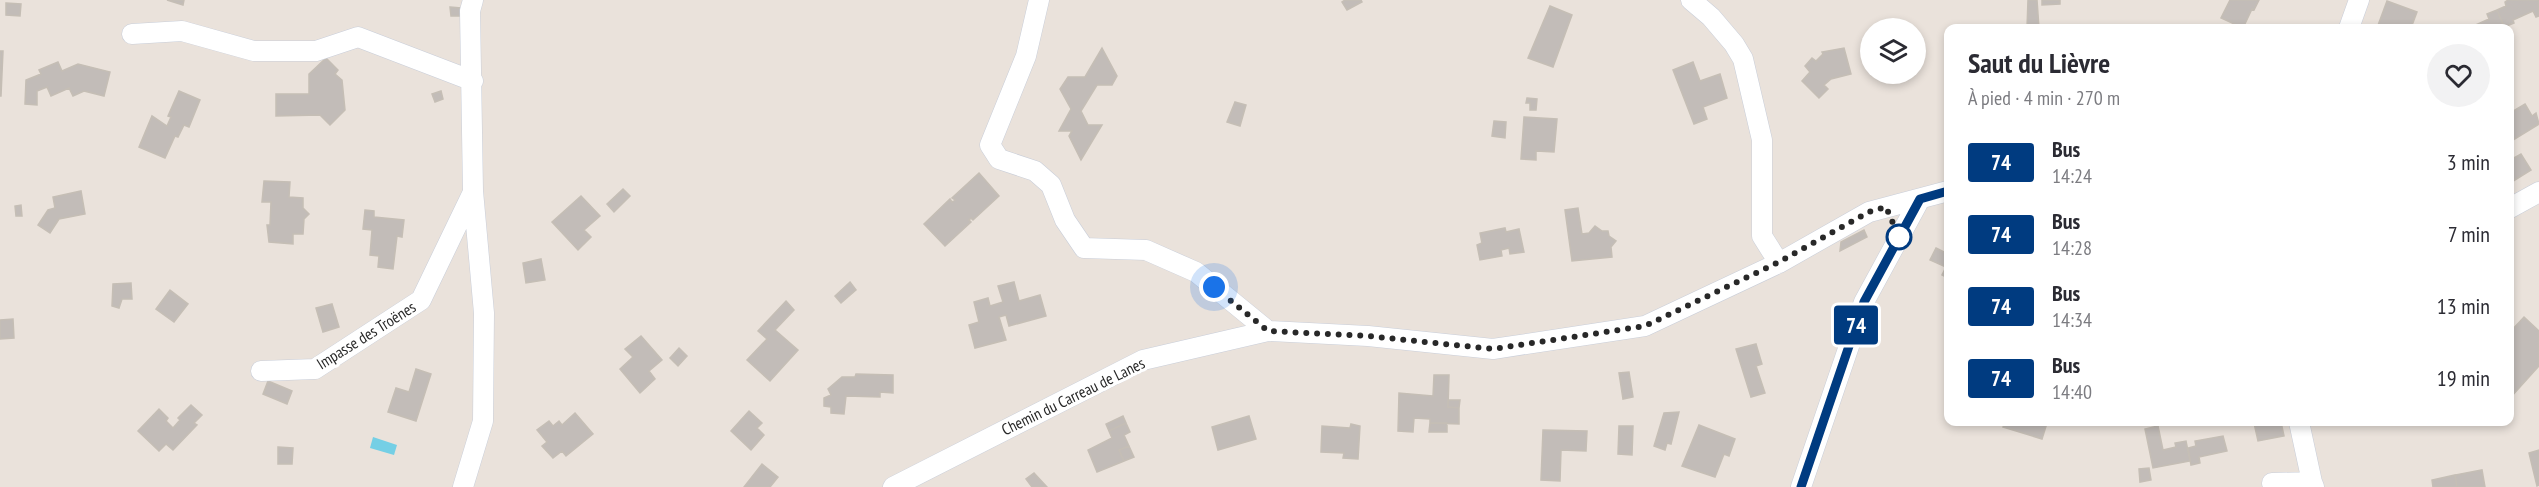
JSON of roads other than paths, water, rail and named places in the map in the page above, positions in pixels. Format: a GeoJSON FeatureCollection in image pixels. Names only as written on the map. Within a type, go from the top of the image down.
{"type":"FeatureCollection","features":[{"type":"Feature","properties":{"kind":"street","name":"Impasse des Troënes"},"geometry":{"type":"LineString","coordinates":[[463,487],[483,421],[484,313],[473,191],[473,81],[470,11],[473,0]]}},
{"type":"Feature","properties":{"kind":"street"},"geometry":{"type":"LineString","coordinates":[[1039,0],[1026,56],[990,145],[999,159],[1035,171],[1051,185],[1065,220],[1084,248],[1146,250],[1196,272],[1268,331]]}},
{"type":"Feature","properties":{"kind":"street"},"geometry":{"type":"LineString","coordinates":[[1691,0],[1734,44],[1743,59],[1762,140],[1762,236],[1779,262]]}},
{"type":"Feature","properties":{"kind":"street"},"geometry":{"type":"LineString","coordinates":[[2350,24],[2359,0]]}},
{"type":"Feature","properties":{"kind":"street"},"geometry":{"type":"LineString","coordinates":[[132,34],[182,31],[254,51],[316,51],[358,37],[473,81]]}},
{"type":"Feature","properties":{"kind":"street","name":"Impasse des Troënes"},"geometry":{"type":"LineString","coordinates":[[261,371],[315,369],[421,300],[473,191]]}},
{"type":"Feature","properties":{"kind":"street","name":"Chemin du Carreau de Lanes"},"geometry":{"type":"LineString","coordinates":[[893,487],[1143,360],[1268,331],[1368,336],[1493,349],[1645,326],[1779,262],[1869,212],[1944,192]]}},
{"type":"Feature","properties":{"kind":"street"},"geometry":{"type":"LineString","coordinates":[[2514,206],[2539,192]]}},
{"type":"Feature","properties":{"kind":"street"},"geometry":{"type":"LineString","coordinates":[[1801,487],[1864,302],[1920,199]]}},
{"type":"Feature","properties":{"kind":"street"},"geometry":{"type":"LineString","coordinates":[[2272,483],[2313,485],[2301,426]]}},
{"type":"Feature","properties":{"kind":"water"},"geometry":{"type":"Polygon","coordinates":[[[373,437],[397,445],[394,455],[370,448],[373,437]]]}}]}
